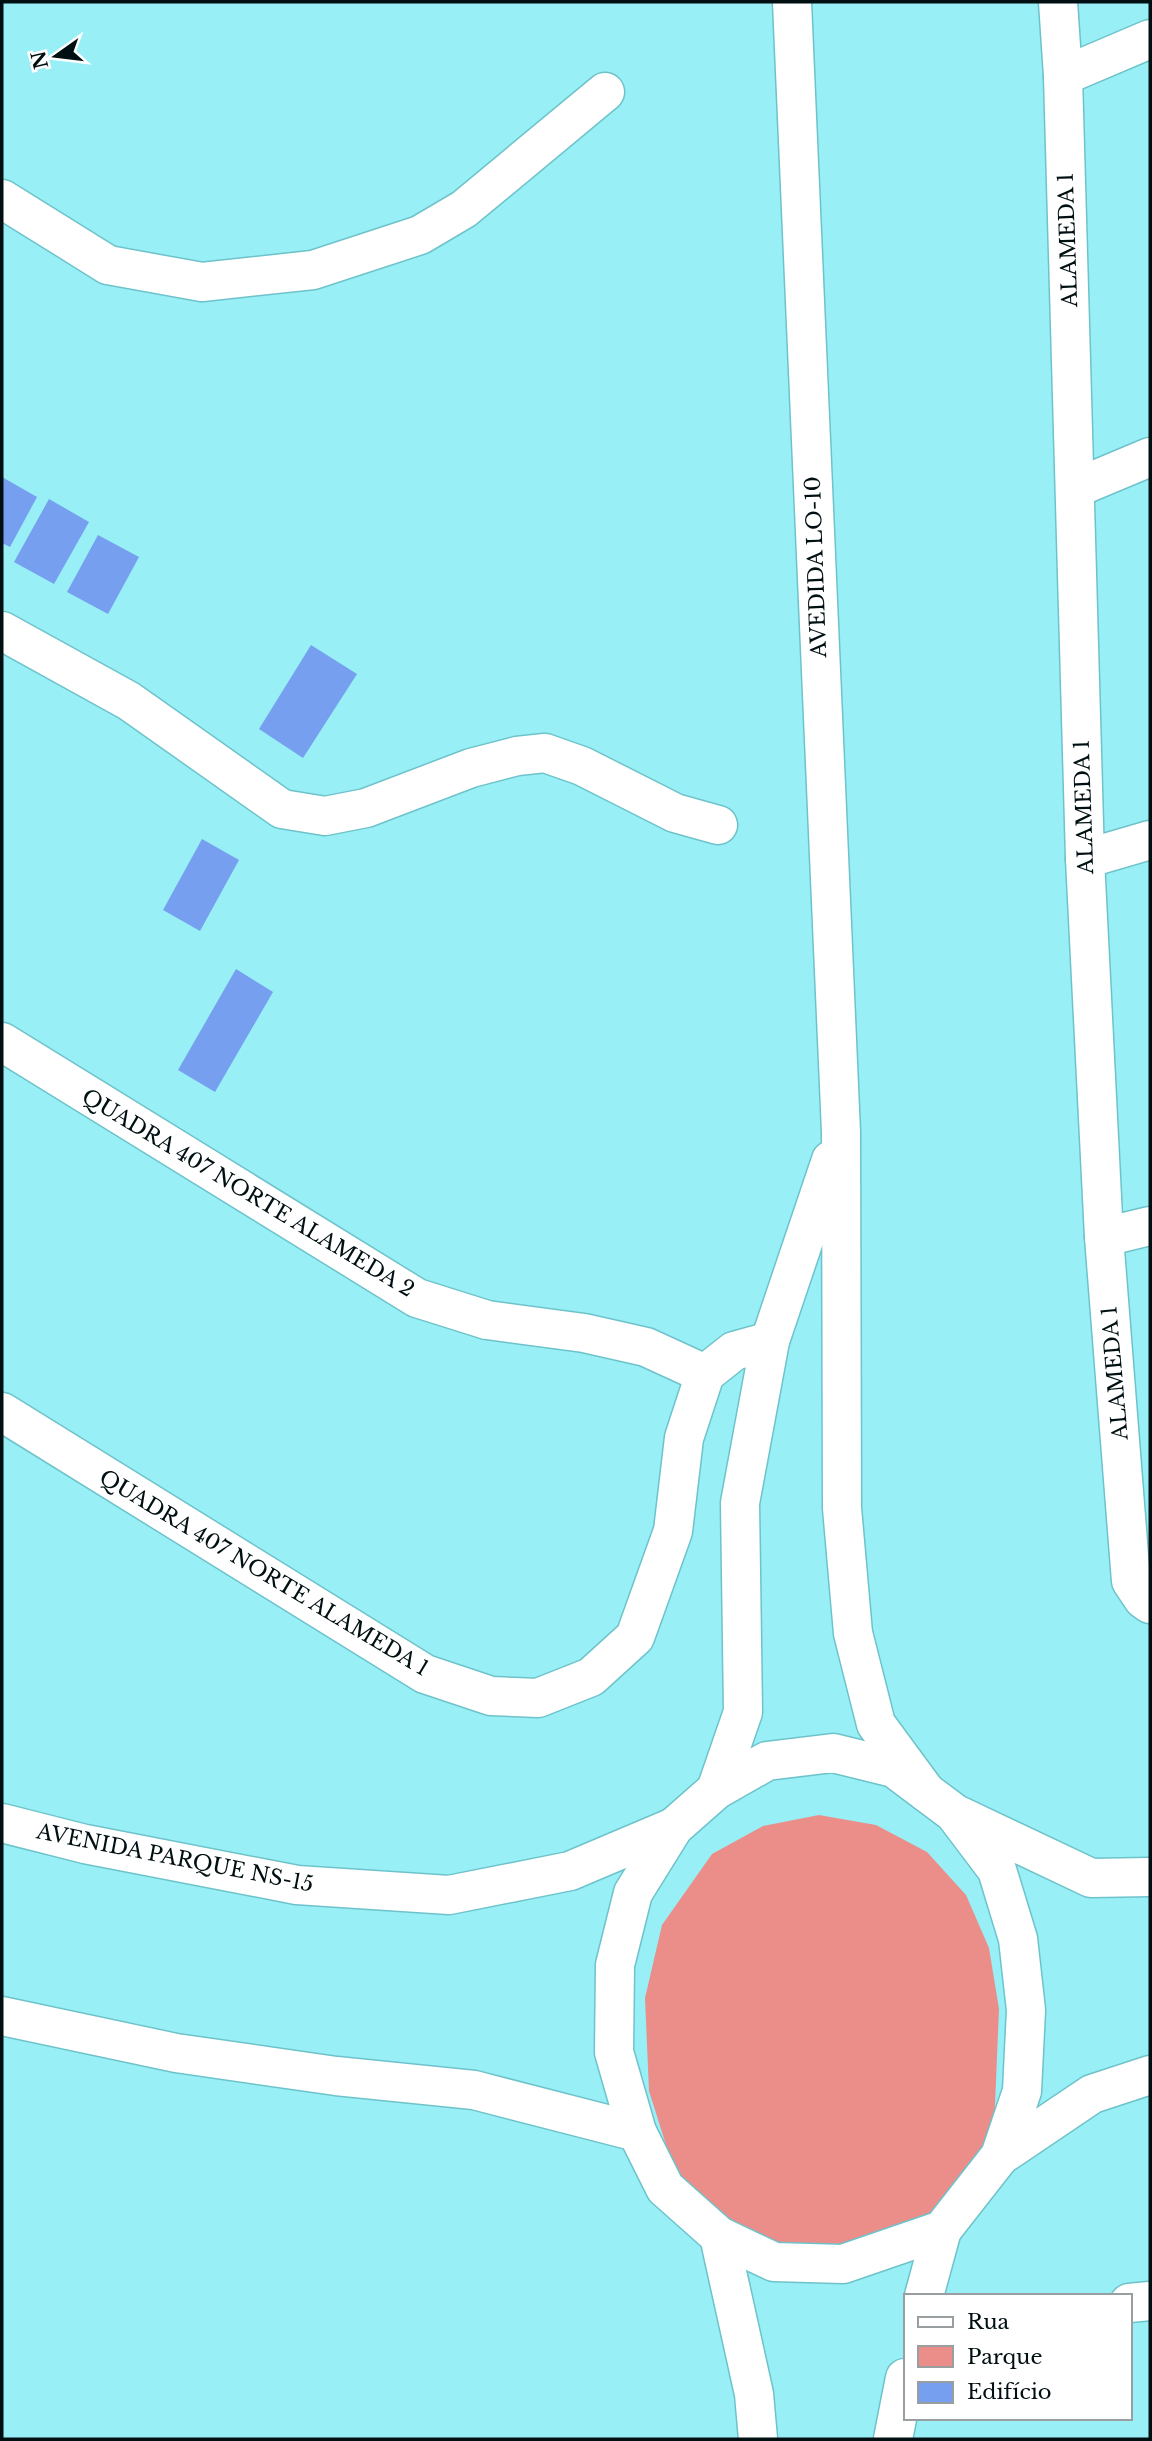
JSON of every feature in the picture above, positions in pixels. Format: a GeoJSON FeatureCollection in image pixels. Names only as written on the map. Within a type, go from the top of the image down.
{"type":"FeatureCollection","features":[{"type":"Feature","properties":{"kind":"street","name":"AVEDIDA LO-10"},"geometry":{"type":"LineString","coordinates":[[792,2],[841,1132],[842,1508],[853,1633],[876,1724],[996,1870],[1018,1939],[1026,2010],[1022,2091],[1000,2156]]}},
{"type":"Feature","properties":{"kind":"street","name":"ALAMEDA 1"},"geometry":{"type":"LineString","coordinates":[[1058,2],[1063,76],[1086,859],[1104,1237],[1131,1581],[1143,1599],[1150,1604]]}},
{"type":"Feature","properties":{"kind":"street"},"geometry":{"type":"LineString","coordinates":[[1063,76],[1150,39]]}},
{"type":"Feature","properties":{"kind":"street"},"geometry":{"type":"LineString","coordinates":[[2,199],[108,265],[202,282],[313,270],[420,235],[464,209],[604,92]]}},
{"type":"Feature","properties":{"kind":"street"},"geometry":{"type":"LineString","coordinates":[[1076,488],[1150,457]]}},
{"type":"Feature","properties":{"kind":"street"},"geometry":{"type":"LineString","coordinates":[[2,631],[129,701],[282,809],[326,816],[366,808],[471,768],[517,756],[545,753],[582,766],[675,813],[718,825]]}},
{"type":"Feature","properties":{"kind":"street"},"geometry":{"type":"LineString","coordinates":[[1086,859],[1150,840]]}},
{"type":"Feature","properties":{"kind":"street","name":"QUADRA 407 NORTE ALAMEDA 2"},"geometry":{"type":"LineString","coordinates":[[2,1042],[417,1298],[487,1320],[584,1333],[646,1348],[705,1374]]}},
{"type":"Feature","properties":{"kind":"street"},"geometry":{"type":"LineString","coordinates":[[716,1790],[743,1712],[740,1503],[769,1341],[841,1132]]}},
{"type":"Feature","properties":{"kind":"street"},"geometry":{"type":"LineString","coordinates":[[1104,1237],[1150,1226]]}},
{"type":"Feature","properties":{"kind":"street"},"geometry":{"type":"LineString","coordinates":[[705,1374],[734,1351],[769,1341]]}},
{"type":"Feature","properties":{"kind":"street","name":"QUADRA 407 NORTE ALAMEDA 1"},"geometry":{"type":"LineString","coordinates":[[2,1412],[425,1674],[491,1696],[538,1698],[591,1677],[635,1637],[673,1531],[684,1438],[705,1374]]}},
{"type":"Feature","properties":{"kind":"street"},"geometry":{"type":"LineString","coordinates":[[942,2230],[843,2264],[774,2262],[719,2236],[665,2188],[638,2132],[614,2052],[615,1965],[633,1893],[674,1827],[716,1790],[767,1761],[832,1753],[894,1768],[940,1802],[1091,1878],[1150,1877]]}},
{"type":"Feature","properties":{"kind":"street","name":"AVENIDA PARQUE NS-15"},"geometry":{"type":"LineString","coordinates":[[2,1823],[85,1844],[297,1885],[449,1895],[570,1871],[674,1827]]}},
{"type":"Feature","properties":{"kind":"street"},"geometry":{"type":"LineString","coordinates":[[2,2016],[176,2053],[336,2076],[474,2090],[638,2132]]}},
{"type":"Feature","properties":{"kind":"street"},"geometry":{"type":"LineString","coordinates":[[925,2294],[942,2230],[1000,2156],[1092,2094],[1150,2075]]}},
{"type":"Feature","properties":{"kind":"street"},"geometry":{"type":"LineString","coordinates":[[719,2236],[754,2395],[758,2439]]}},
{"type":"Feature","properties":{"kind":"street"},"geometry":{"type":"LineString","coordinates":[[1131,2303],[1150,2301]]}},
{"type":"Feature","properties":{"kind":"street"},"geometry":{"type":"LineString","coordinates":[[893,2439],[904,2383]]}},
{"type":"Feature","properties":{"kind":"green space"},"geometry":{"type":"Polygon","coordinates":[[[819,1815],[876,1825],[927,1852],[966,1895],[989,1948],[999,2009],[994,2129],[970,2183],[928,2226],[875,2253],[758,2245],[708,2212],[672,2164],[649,2091],[645,1998],[662,1925],[712,1854],[763,1826],[819,1815]]]}},
{"type":"Feature","properties":{"kind":"building"},"geometry":{"type":"Polygon","coordinates":[[[2,477],[37,497],[10,547],[2,543],[2,477]]]}},
{"type":"Feature","properties":{"kind":"building"},"geometry":{"type":"Polygon","coordinates":[[[49,499],[89,522],[54,584],[14,562],[49,499]]]}},
{"type":"Feature","properties":{"kind":"building"},"geometry":{"type":"Polygon","coordinates":[[[98,535],[139,557],[108,614],[67,592],[98,535]]]}},
{"type":"Feature","properties":{"kind":"building"},"geometry":{"type":"Polygon","coordinates":[[[311,645],[357,674],[303,758],[259,729],[311,645]]]}},
{"type":"Feature","properties":{"kind":"building"},"geometry":{"type":"Polygon","coordinates":[[[202,839],[239,860],[200,931],[163,910],[202,839]]]}},
{"type":"Feature","properties":{"kind":"building"},"geometry":{"type":"Polygon","coordinates":[[[236,969],[273,992],[215,1092],[178,1070],[236,969]]]}}]}
